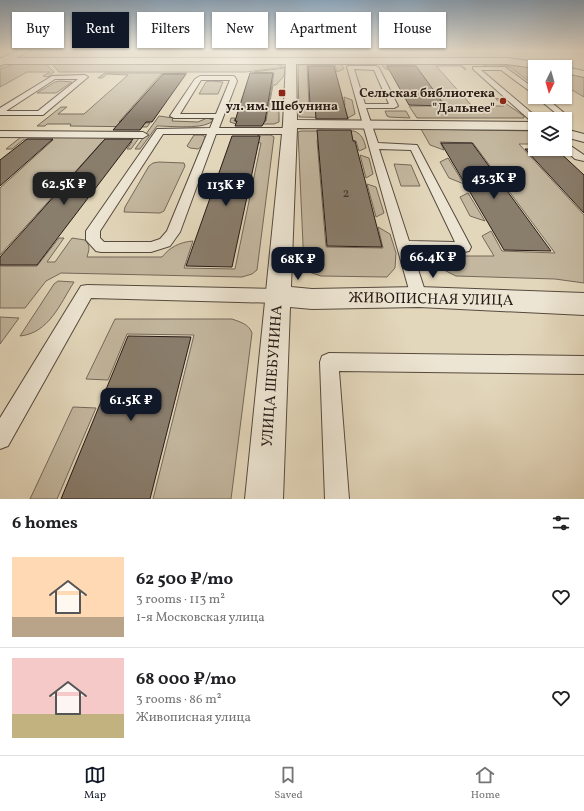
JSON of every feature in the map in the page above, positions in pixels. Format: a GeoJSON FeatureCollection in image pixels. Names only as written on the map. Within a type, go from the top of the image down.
{"type":"FeatureCollection","features":[{"type":"Feature","properties":{"kind":"street","name":"УЛИЦА ШЕБУНИНА"},"geometry":{"type":"LineString","coordinates":[[264,499],[290,128],[291,73]]}},
{"type":"Feature","properties":{"kind":"street"},"geometry":{"type":"LineString","coordinates":[[290,128],[367,124],[528,120]]}},
{"type":"Feature","properties":{"kind":"street"},"geometry":{"type":"LineString","coordinates":[[572,135],[584,138]]}},
{"type":"Feature","properties":{"kind":"street","name":"ЖИВОПИСНАЯ УЛИЦА"},"geometry":{"type":"LineString","coordinates":[[279,296],[312,299],[419,297],[584,304]]}},
{"type":"Feature","properties":{"kind":"lane"},"geometry":{"type":"LineString","coordinates":[[352,73],[419,297]]}},
{"type":"Feature","properties":{"kind":"lane"},"geometry":{"type":"LineString","coordinates":[[363,106],[394,106],[379,73]]}},
{"type":"Feature","properties":{"kind":"lane"},"geometry":{"type":"LineString","coordinates":[[481,73],[528,116]]}},
{"type":"Feature","properties":{"kind":"lane"},"geometry":{"type":"LineString","coordinates":[[510,73],[528,88]]}},
{"type":"Feature","properties":{"kind":"lane"},"geometry":{"type":"LineString","coordinates":[[54,77],[86,77],[40,113],[0,112],[54,77]]}},
{"type":"Feature","properties":{"kind":"lane"},"geometry":{"type":"LineString","coordinates":[[220,116],[174,116],[197,80],[207,77],[232,78],[234,81],[220,116],[213,131],[173,232],[164,243],[151,247],[101,247],[93,240],[93,231],[160,131],[213,131],[290,128]]}},
{"type":"Feature","properties":{"kind":"lane"},"geometry":{"type":"LineString","coordinates":[[549,104],[560,112]]}},
{"type":"Feature","properties":{"kind":"lane"},"geometry":{"type":"LineString","coordinates":[[0,134],[143,135]]}},
{"type":"Feature","properties":{"kind":"lane"},"geometry":{"type":"LineString","coordinates":[[374,146],[414,147],[464,247],[404,246]]}},
{"type":"Feature","properties":{"kind":"lane"},"geometry":{"type":"LineString","coordinates":[[572,151],[582,159]]}},
{"type":"Feature","properties":{"kind":"lane"},"geometry":{"type":"LineString","coordinates":[[0,438],[87,291],[279,296]]}},
{"type":"Feature","properties":{"kind":"lane"},"geometry":{"type":"LineString","coordinates":[[337,499],[329,362],[584,365]]}},
{"type":"Feature","properties":{"kind":"shaded area"},"geometry":{"type":"Polygon","coordinates":[[[0,73],[25,73],[0,87],[0,73]]]}},
{"type":"Feature","properties":{"kind":"shaded area"},"geometry":{"type":"Polygon","coordinates":[[[48,73],[52,73],[48,77],[43,76],[48,73]]]}},
{"type":"Feature","properties":{"kind":"shaded area"},"geometry":{"type":"Polygon","coordinates":[[[105,73],[180,73],[161,74],[119,122],[150,123],[147,127],[70,126],[71,124],[47,124],[45,126],[37,126],[61,107],[67,107],[58,114],[84,114],[128,75],[107,74],[102,78],[98,78],[105,73]]]}},
{"type":"Feature","properties":{"kind":"shaded area"},"geometry":{"type":"Polygon","coordinates":[[[274,73],[284,73],[284,76],[276,85],[273,85],[270,101],[275,101],[279,113],[279,122],[274,124],[236,124],[230,122],[231,118],[235,118],[234,121],[266,121],[274,73]]]}},
{"type":"Feature","properties":{"kind":"shaded area"},"geometry":{"type":"Polygon","coordinates":[[[298,73],[307,73],[309,105],[345,105],[344,97],[352,100],[355,114],[348,118],[299,117],[298,73]]]}},
{"type":"Feature","properties":{"kind":"shaded area"},"geometry":{"type":"Polygon","coordinates":[[[418,73],[443,73],[472,106],[504,106],[495,98],[499,99],[524,116],[524,118],[417,118],[409,106],[443,106],[418,73]]]}},
{"type":"Feature","properties":{"kind":"shaded area"},"geometry":{"type":"Polygon","coordinates":[[[518,73],[528,73],[527,80],[518,73]]]}},
{"type":"Feature","properties":{"kind":"shaded area"},"geometry":{"type":"Polygon","coordinates":[[[572,74],[584,77],[584,97],[572,90],[572,74]]]}},
{"type":"Feature","properties":{"kind":"shaded area"},"geometry":{"type":"Polygon","coordinates":[[[55,82],[72,82],[56,93],[37,93],[55,82]]]}},
{"type":"Feature","properties":{"kind":"shaded area"},"geometry":{"type":"Polygon","coordinates":[[[206,82],[223,82],[218,94],[199,94],[206,82]]]}},
{"type":"Feature","properties":{"kind":"shaded area"},"geometry":{"type":"Polygon","coordinates":[[[385,111],[406,111],[410,118],[389,117],[385,111]]]}},
{"type":"Feature","properties":{"kind":"shaded area"},"geometry":{"type":"Polygon","coordinates":[[[159,116],[173,118],[172,121],[198,122],[207,118],[213,120],[209,123],[196,126],[157,126],[140,149],[135,149],[159,116]]]}},
{"type":"Feature","properties":{"kind":"shaded area"},"geometry":{"type":"Polygon","coordinates":[[[421,129],[528,131],[528,144],[519,144],[528,154],[528,156],[530,156],[584,215],[584,283],[555,279],[456,276],[444,270],[437,256],[494,256],[482,236],[491,231],[502,251],[555,253],[473,143],[440,142],[444,150],[430,145],[421,129]]]}},
{"type":"Feature","properties":{"kind":"shaded area"},"geometry":{"type":"Polygon","coordinates":[[[354,131],[362,138],[366,148],[359,151],[356,141],[317,140],[326,247],[383,248],[378,227],[390,234],[396,253],[395,268],[387,277],[321,276],[306,271],[304,267],[298,132],[354,131]]]}},
{"type":"Feature","properties":{"kind":"shaded area"},"geometry":{"type":"Polygon","coordinates":[[[194,135],[202,135],[206,137],[202,146],[198,149],[187,146],[194,135]]]}},
{"type":"Feature","properties":{"kind":"shaded area"},"geometry":{"type":"Polygon","coordinates":[[[258,135],[271,135],[274,137],[257,270],[252,274],[242,277],[61,273],[46,281],[25,308],[0,308],[0,266],[37,266],[59,238],[64,238],[47,262],[55,262],[72,238],[85,240],[87,242],[89,250],[87,257],[162,257],[168,250],[193,241],[184,268],[235,269],[261,143],[256,142],[258,135]]]}},
{"type":"Feature","properties":{"kind":"shaded area"},"geometry":{"type":"Polygon","coordinates":[[[22,136],[139,138],[131,149],[127,149],[132,142],[102,142],[0,255],[0,188],[53,140],[23,140],[12,149],[6,149],[22,136]]]}},
{"type":"Feature","properties":{"kind":"shaded area"},"geometry":{"type":"Polygon","coordinates":[[[360,155],[369,158],[373,174],[366,178],[360,155]]]}},
{"type":"Feature","properties":{"kind":"shaded area"},"geometry":{"type":"Polygon","coordinates":[[[448,158],[464,184],[449,178],[440,162],[448,158]]]}},
{"type":"Feature","properties":{"kind":"shaded area"},"geometry":{"type":"Polygon","coordinates":[[[153,163],[184,163],[185,166],[164,211],[160,213],[124,212],[125,207],[149,166],[153,163]]]}},
{"type":"Feature","properties":{"kind":"shaded area"},"geometry":{"type":"Polygon","coordinates":[[[394,164],[411,165],[420,186],[401,186],[394,164]]]}},
{"type":"Feature","properties":{"kind":"shaded area"},"geometry":{"type":"Polygon","coordinates":[[[367,184],[376,187],[384,213],[376,217],[367,184]]]}},
{"type":"Feature","properties":{"kind":"shaded area"},"geometry":{"type":"Polygon","coordinates":[[[468,193],[485,221],[470,216],[460,197],[468,193]]]}},
{"type":"Feature","properties":{"kind":"shaded area"},"geometry":{"type":"Polygon","coordinates":[[[58,281],[74,282],[53,316],[46,323],[30,334],[20,336],[54,284],[58,281]]]}},
{"type":"Feature","properties":{"kind":"shaded area"},"geometry":{"type":"Polygon","coordinates":[[[0,317],[19,318],[0,344],[0,317]]]}},
{"type":"Feature","properties":{"kind":"shaded area"},"geometry":{"type":"Polygon","coordinates":[[[115,319],[232,319],[244,324],[251,330],[252,333],[231,499],[153,499],[194,335],[127,334],[108,380],[86,379],[115,319]]]}},
{"type":"Feature","properties":{"kind":"shaded area"},"geometry":{"type":"Polygon","coordinates":[[[73,407],[96,408],[57,499],[30,499],[73,407]]]}},
{"type":"Feature","properties":{"kind":"building"},"geometry":{"type":"Polygon","coordinates":[[[250,73],[273,73],[265,121],[262,126],[235,126],[237,121],[235,121],[250,73]]]}},
{"type":"Feature","properties":{"kind":"building"},"geometry":{"type":"Polygon","coordinates":[[[308,73],[336,73],[348,119],[316,119],[315,105],[310,105],[308,73]]]}},
{"type":"Feature","properties":{"kind":"building"},"geometry":{"type":"Polygon","coordinates":[[[391,73],[421,73],[445,106],[409,105],[391,73]]]}},
{"type":"Feature","properties":{"kind":"building"},"geometry":{"type":"Polygon","coordinates":[[[163,74],[186,74],[152,122],[146,122],[140,130],[113,130],[163,74]]]}},
{"type":"Feature","properties":{"kind":"building"},"geometry":{"type":"Polygon","coordinates":[[[317,130],[351,130],[382,247],[327,246],[317,130]]]}},
{"type":"Feature","properties":{"kind":"building"},"geometry":{"type":"Polygon","coordinates":[[[232,136],[260,136],[232,267],[186,266],[232,136]]]}},
{"type":"Feature","properties":{"kind":"building"},"geometry":{"type":"Polygon","coordinates":[[[27,139],[53,139],[0,186],[0,160],[27,139]]]}},
{"type":"Feature","properties":{"kind":"building"},"geometry":{"type":"Polygon","coordinates":[[[105,139],[133,139],[37,265],[0,265],[0,257],[105,139]]]}},
{"type":"Feature","properties":{"kind":"building"},"geometry":{"type":"Polygon","coordinates":[[[441,143],[472,143],[551,251],[504,250],[441,143]]]}},
{"type":"Feature","properties":{"kind":"building"},"geometry":{"type":"Polygon","coordinates":[[[531,156],[564,156],[584,175],[584,213],[531,156]]]}},
{"type":"Feature","properties":{"kind":"building"},"geometry":{"type":"Polygon","coordinates":[[[128,336],[191,337],[150,499],[61,499],[128,336]]]}},
{"type":"Feature","properties":{"kind":"place","name":"ул. им. Шебунина"},"geometry":{"type":"Point","coordinates":[282,93]}},
{"type":"Feature","properties":{"kind":"place","name":"Сельская библиотека \"Дальнее\""},"geometry":{"type":"Point","coordinates":[503,101]}}]}
